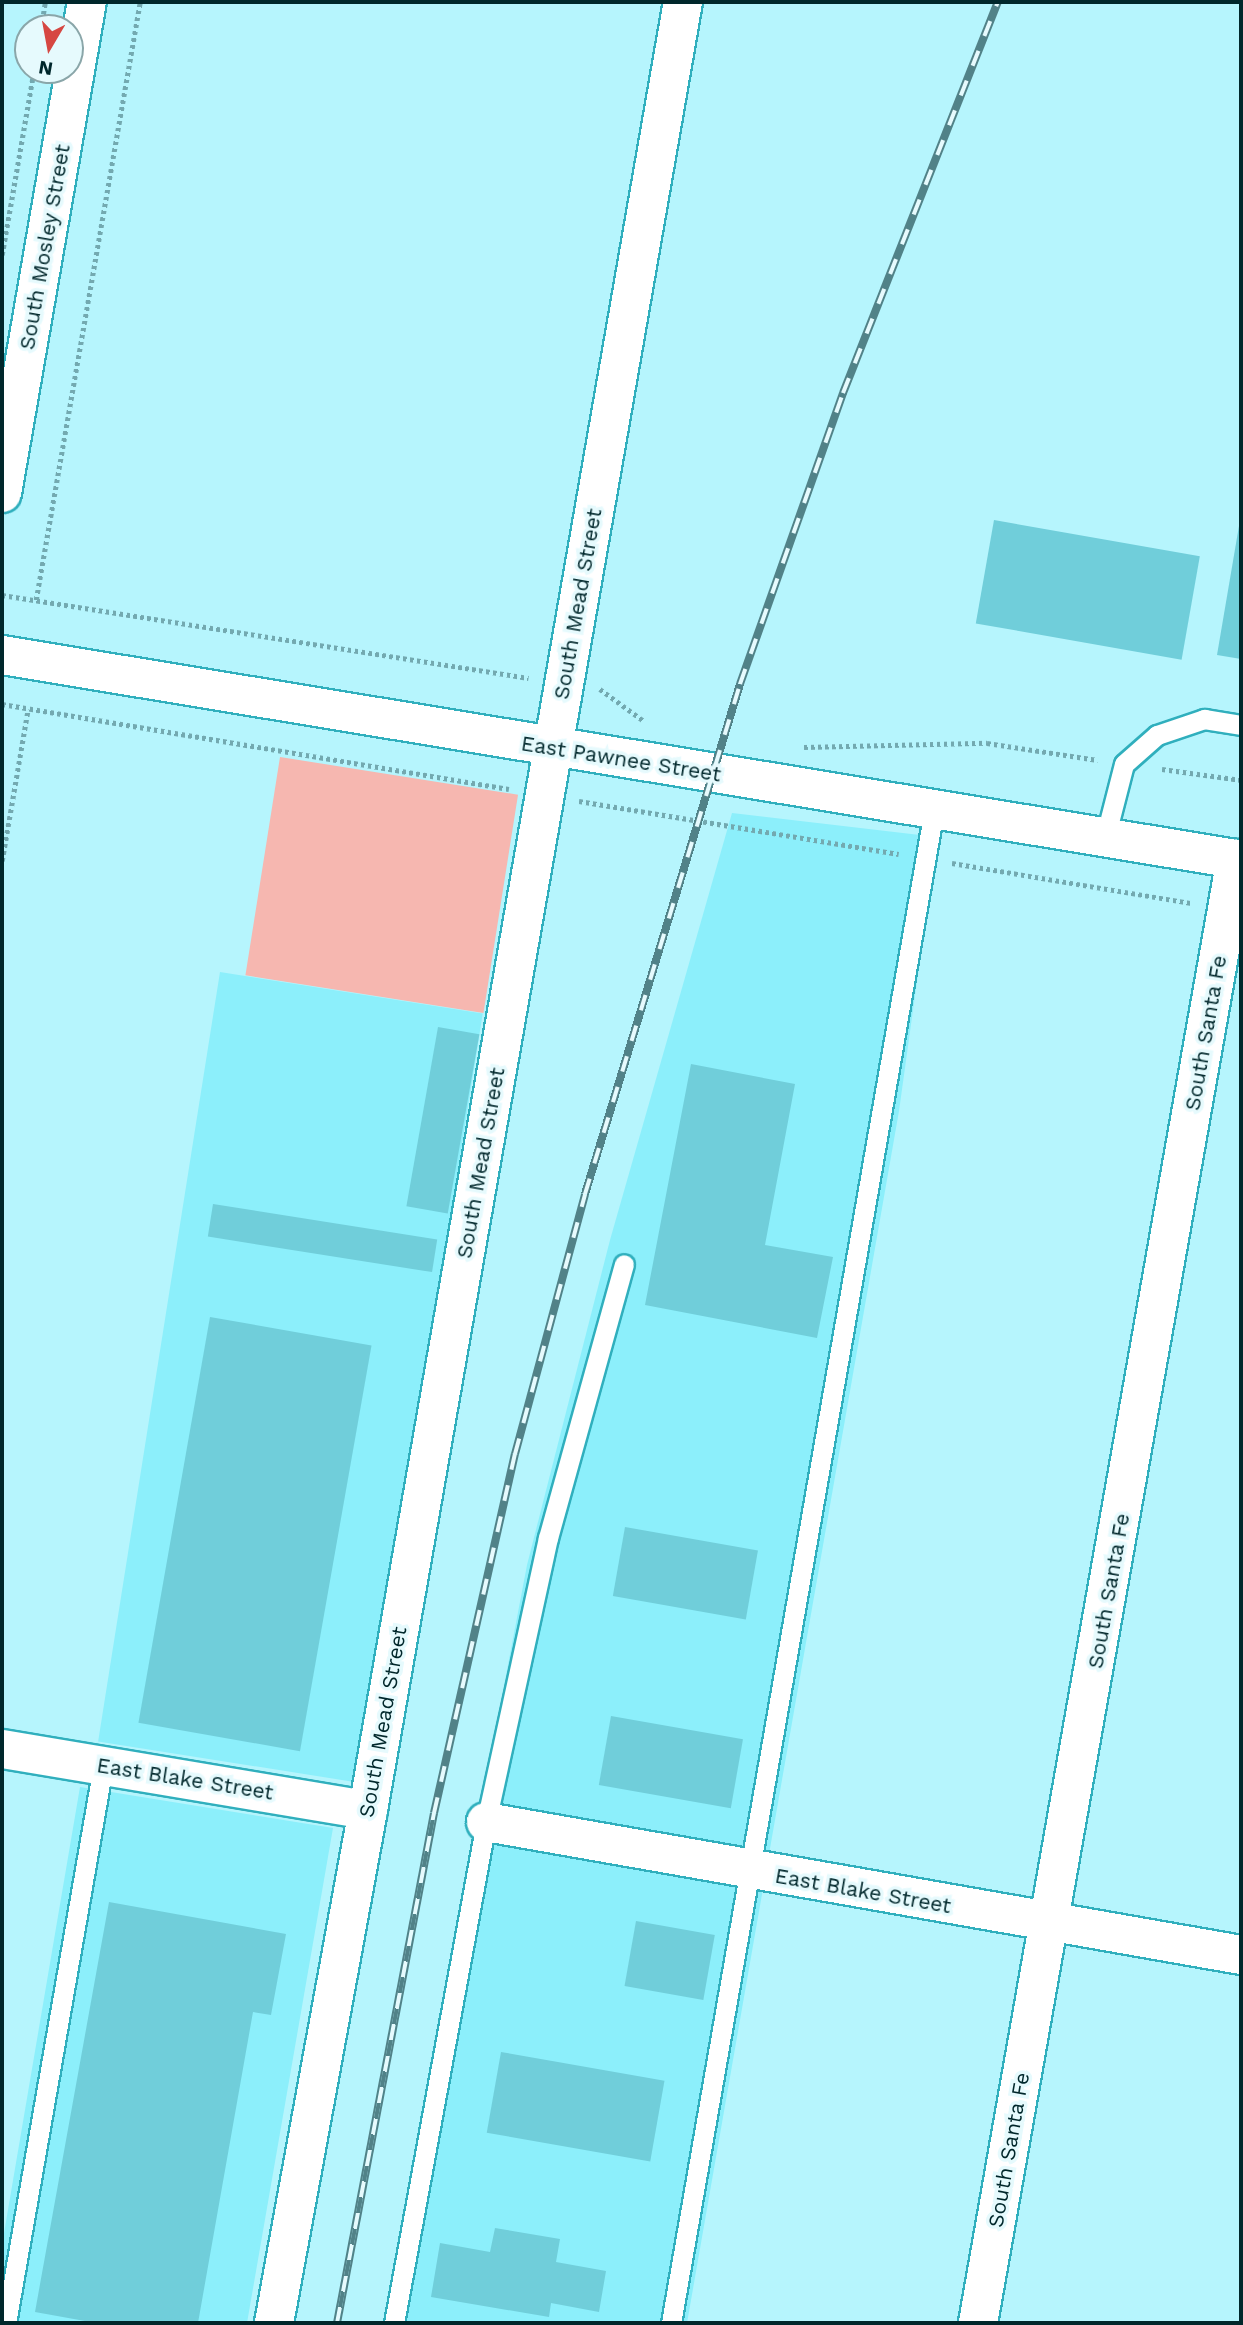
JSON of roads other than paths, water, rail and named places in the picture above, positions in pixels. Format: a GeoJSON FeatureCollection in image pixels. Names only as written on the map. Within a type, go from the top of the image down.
{"type":"FeatureCollection","features":[{"type":"Feature","properties":{"kind":"street","name":"South Mosley Street"},"geometry":{"type":"LineString","coordinates":[[2,493],[87,2]]}},
{"type":"Feature","properties":{"kind":"street","name":"South Mead Street"},"geometry":{"type":"LineString","coordinates":[[274,2323],[368,1810],[683,2]]}},
{"type":"Feature","properties":{"kind":"street","name":"East Pawnee Street"},"geometry":{"type":"LineString","coordinates":[[2,655],[553,748],[1105,838],[1240,857]]}},
{"type":"Feature","properties":{"kind":"street","name":"South Santa Fe"},"geometry":{"type":"LineString","coordinates":[[978,2323],[1228,909],[1240,857]]}},
{"type":"Feature","properties":{"kind":"street","name":"East Blake Street"},"geometry":{"type":"LineString","coordinates":[[2,1749],[368,1810]]}},
{"type":"Feature","properties":{"kind":"street","name":"East Blake Street"},"geometry":{"type":"LineString","coordinates":[[486,1822],[1049,1924],[1241,1955]]}},
{"type":"Feature","properties":{"kind":"lane"},"geometry":{"type":"LineString","coordinates":[[1105,838],[1124,764],[1157,735],[1204,719],[1241,725]]}},
{"type":"Feature","properties":{"kind":"lane"},"geometry":{"type":"LineString","coordinates":[[671,2323],[748,1870],[822,1473],[934,810]]}},
{"type":"Feature","properties":{"kind":"lane"},"geometry":{"type":"LineString","coordinates":[[394,2323],[486,1822],[548,1538],[624,1264]]}},
{"type":"Feature","properties":{"kind":"lane"},"geometry":{"type":"LineString","coordinates":[[6,2323],[103,1766]]}},
{"type":"Feature","properties":{"kind":"railway"},"geometry":{"type":"LineString","coordinates":[[337,2323],[434,1813],[515,1454],[585,1194],[740,684],[843,393],[998,2]]}}]}
